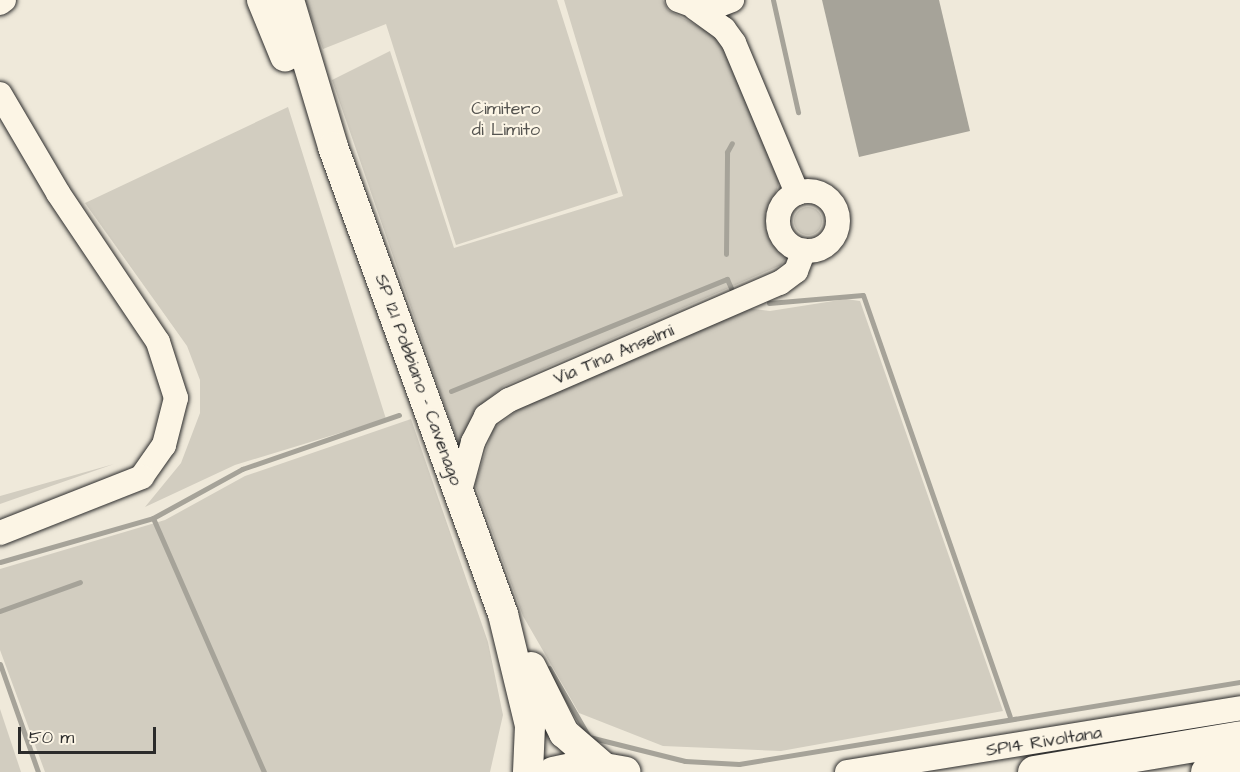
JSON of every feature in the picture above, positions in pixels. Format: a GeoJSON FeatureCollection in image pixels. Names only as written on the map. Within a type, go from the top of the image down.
{"type":"FeatureCollection","features":[{"type":"Feature","properties":{"kind":"highway"},"geometry":{"type":"LineString","coordinates":[[1034,772],[1240,737]]}},
{"type":"Feature","properties":{"kind":"highway"},"geometry":{"type":"LineString","coordinates":[[1208,772],[1240,766]]}},
{"type":"Feature","properties":{"kind":"main road"},"geometry":{"type":"LineString","coordinates":[[262,0],[300,92],[333,147]]}},
{"type":"Feature","properties":{"kind":"main road"},"geometry":{"type":"LineString","coordinates":[[289,0],[333,147]]}},
{"type":"Feature","properties":{"kind":"main road","name":"SP 121 Pobbiano - Cavenago"},"geometry":{"type":"LineString","coordinates":[[333,147],[504,614],[559,726],[613,769]]}},
{"type":"Feature","properties":{"kind":"main road","name":"SP 121 Pobbiano - Cavenago"},"geometry":{"type":"LineString","coordinates":[[504,614],[530,726],[528,772]]}},
{"type":"Feature","properties":{"kind":"main road"},"geometry":{"type":"LineString","coordinates":[[552,772],[613,769]]}},
{"type":"Feature","properties":{"kind":"street"},"geometry":{"type":"LineString","coordinates":[[0,3],[4,0]]}},
{"type":"Feature","properties":{"kind":"street"},"geometry":{"type":"LineString","coordinates":[[686,4],[717,8],[734,0],[734,44]]}},
{"type":"Feature","properties":{"kind":"street"},"geometry":{"type":"LineString","coordinates":[[686,4],[724,29],[734,44],[797,193]]}},
{"type":"Feature","properties":{"kind":"street"},"geometry":{"type":"LineString","coordinates":[[0,94],[58,193],[158,342],[173,381],[174,416],[158,456],[132,483],[0,533]]}},
{"type":"Feature","properties":{"kind":"street"},"geometry":{"type":"LineString","coordinates":[[797,193],[824,195],[838,214],[831,240],[804,250],[787,242],[778,225],[782,206],[797,193]]}},
{"type":"Feature","properties":{"kind":"street","name":"Via Tina Anselmi"},"geometry":{"type":"LineString","coordinates":[[459,494],[486,416],[509,400],[780,283],[796,271],[804,250]]}},
{"type":"Feature","properties":{"kind":"street","name":"SP14 Rivoltana"},"geometry":{"type":"LineString","coordinates":[[847,772],[1240,708]]}},
{"type":"Feature","properties":{"kind":"green space","name":"Cimitero di Limito"},"geometry":{"type":"Polygon","coordinates":[[[305,0],[557,0],[618,193],[456,245],[386,24],[323,49],[305,0]]]}},
{"type":"Feature","properties":{"kind":"green space"},"geometry":{"type":"Polygon","coordinates":[[[564,0],[663,0],[668,10],[720,38],[779,182],[766,225],[789,253],[781,265],[504,386],[478,407],[460,449],[332,80],[390,51],[454,248],[623,196],[564,0]]]}},
{"type":"Feature","properties":{"kind":"green space"},"geometry":{"type":"Polygon","coordinates":[[[288,107],[386,419],[235,465],[145,507],[181,463],[200,413],[200,380],[187,346],[85,203],[288,107]]]}},
{"type":"Feature","properties":{"kind":"green space"},"geometry":{"type":"Polygon","coordinates":[[[808,207],[818,211],[822,221],[818,231],[808,235],[798,231],[794,221],[798,211],[808,207]]]}},
{"type":"Feature","properties":{"kind":"green space"},"geometry":{"type":"Polygon","coordinates":[[[846,299],[860,301],[1003,711],[781,751],[663,746],[579,713],[523,616],[475,484],[493,429],[524,405],[746,308],[770,311],[846,299]]]}},
{"type":"Feature","properties":{"kind":"green space"},"geometry":{"type":"Polygon","coordinates":[[[411,419],[488,642],[503,715],[490,772],[45,772],[0,650],[0,569],[165,520],[245,476],[411,419]]]}},
{"type":"Feature","properties":{"kind":"green space"},"geometry":{"type":"Polygon","coordinates":[[[114,464],[0,504],[0,496],[114,464]]]}},
{"type":"Feature","properties":{"kind":"green space"},"geometry":{"type":"Polygon","coordinates":[[[0,709],[21,772],[0,772],[0,709]]]}},
{"type":"Feature","properties":{"kind":"shaded area"},"geometry":{"type":"Polygon","coordinates":[[[822,0],[939,0],[970,131],[859,157],[822,0]]]}},
{"type":"Feature","properties":{"kind":"waterway"},"geometry":{"type":"LineString","coordinates":[[773,0],[798,112]]}},
{"type":"Feature","properties":{"kind":"waterway"},"geometry":{"type":"LineString","coordinates":[[726,254],[727,152],[732,143]]}},
{"type":"Feature","properties":{"kind":"waterway"},"geometry":{"type":"LineString","coordinates":[[451,391],[727,279],[732,290]]}},
{"type":"Feature","properties":{"kind":"waterway"},"geometry":{"type":"LineString","coordinates":[[769,303],[863,295],[1010,716]]}},
{"type":"Feature","properties":{"kind":"waterway"},"geometry":{"type":"LineString","coordinates":[[0,562],[153,518],[242,469],[399,415]]}},
{"type":"Feature","properties":{"kind":"waterway"},"geometry":{"type":"LineString","coordinates":[[153,518],[264,772]]}},
{"type":"Feature","properties":{"kind":"waterway"},"geometry":{"type":"LineString","coordinates":[[0,611],[80,582]]}},
{"type":"Feature","properties":{"kind":"waterway"},"geometry":{"type":"LineString","coordinates":[[0,664],[38,772]]}},
{"type":"Feature","properties":{"kind":"waterway"},"geometry":{"type":"LineString","coordinates":[[549,668],[589,737],[685,761],[739,764],[1240,682]]}}]}
